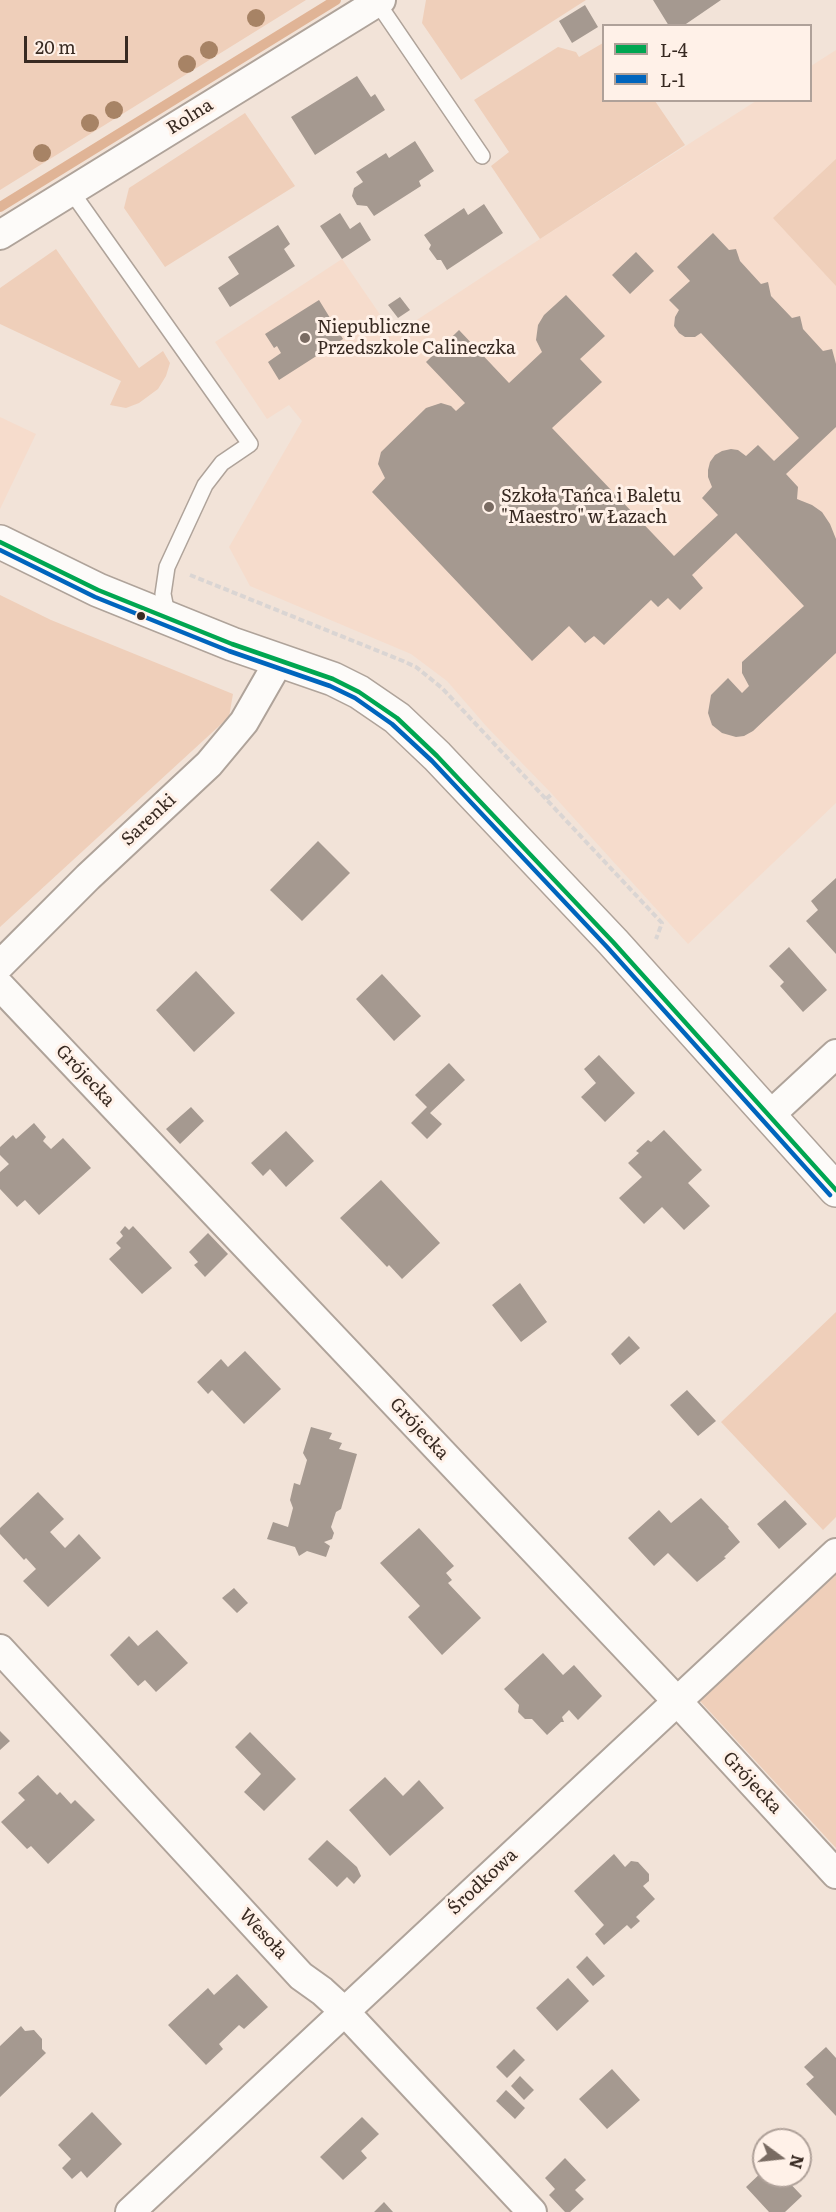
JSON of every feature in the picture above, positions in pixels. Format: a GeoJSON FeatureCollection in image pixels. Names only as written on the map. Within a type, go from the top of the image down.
{"type":"FeatureCollection","features":[{"type":"Feature","properties":{"kind":"street","name":"Rolna"},"geometry":{"type":"LineString","coordinates":[[0,235],[379,1]]}},
{"type":"Feature","properties":{"kind":"street"},"geometry":{"type":"LineString","coordinates":[[0,542],[98,590],[279,661],[333,679],[359,692],[397,718],[417,735],[613,942],[836,1190]]}},
{"type":"Feature","properties":{"kind":"street","name":"Sarenki"},"geometry":{"type":"LineString","coordinates":[[0,965],[88,877],[208,764],[244,722],[279,661]]}},
{"type":"Feature","properties":{"kind":"street","name":"Grójecka"},"geometry":{"type":"LineString","coordinates":[[0,986],[676,1701],[836,1874]]}},
{"type":"Feature","properties":{"kind":"street"},"geometry":{"type":"LineString","coordinates":[[769,1116],[836,1054]]}},
{"type":"Feature","properties":{"kind":"street","name":"Środkowa"},"geometry":{"type":"LineString","coordinates":[[130,2212],[836,1553]]}},
{"type":"Feature","properties":{"kind":"street","name":"Wesoła"},"geometry":{"type":"LineString","coordinates":[[0,1649],[301,1976],[345,2012],[532,2212]]}},
{"type":"Feature","properties":{"kind":"lane"},"geometry":{"type":"LineString","coordinates":[[379,1],[482,156]]}},
{"type":"Feature","properties":{"kind":"lane"},"geometry":{"type":"LineString","coordinates":[[71,191],[250,444],[222,462],[205,485],[167,567],[163,594],[168,618]]}},
{"type":"Feature","properties":{"kind":"path"},"geometry":{"type":"LineString","coordinates":[[546,799],[552,794]]}},
{"type":"Feature","properties":{"kind":"shaded area"},"geometry":{"type":"Polygon","coordinates":[[[0,0],[306,0],[0,190],[0,0]]]}},
{"type":"Feature","properties":{"kind":"shaded area"},"geometry":{"type":"Polygon","coordinates":[[[426,0],[586,0],[461,80],[422,23],[426,0]]]}},
{"type":"Feature","properties":{"kind":"shaded area"},"geometry":{"type":"Polygon","coordinates":[[[602,44],[602,102],[656,102],[685,145],[540,239],[491,166],[509,152],[474,100],[558,47],[576,52],[579,57],[602,44]]]}},
{"type":"Feature","properties":{"kind":"shaded area"},"geometry":{"type":"Polygon","coordinates":[[[836,50],[836,803],[688,944],[447,681],[411,654],[250,586],[229,547],[302,421],[289,405],[267,419],[215,342],[342,259],[394,335],[754,102],[812,102],[812,65],[836,50]]]}},
{"type":"Feature","properties":{"kind":"shaded area"},"geometry":{"type":"Polygon","coordinates":[[[245,113],[295,186],[165,267],[124,208],[129,188],[245,113]]]}},
{"type":"Feature","properties":{"kind":"shaded area"},"geometry":{"type":"Polygon","coordinates":[[[836,159],[836,286],[773,218],[836,159]]]}},
{"type":"Feature","properties":{"kind":"shaded area"},"geometry":{"type":"Polygon","coordinates":[[[56,249],[139,368],[163,351],[170,363],[166,376],[158,389],[139,403],[126,408],[110,405],[121,381],[0,324],[0,288],[56,249]]]}},
{"type":"Feature","properties":{"kind":"shaded area"},"geometry":{"type":"Polygon","coordinates":[[[0,417],[36,434],[0,509],[0,417]]]}},
{"type":"Feature","properties":{"kind":"shaded area"},"geometry":{"type":"Polygon","coordinates":[[[0,595],[51,620],[233,694],[229,717],[0,927],[0,595]]]}},
{"type":"Feature","properties":{"kind":"shaded area"},"geometry":{"type":"Polygon","coordinates":[[[836,1312],[836,1517],[823,1530],[721,1422],[836,1312]]]}},
{"type":"Feature","properties":{"kind":"shaded area"},"geometry":{"type":"Polygon","coordinates":[[[836,1575],[836,1848],[700,1701],[836,1575]]]}},
{"type":"Feature","properties":{"kind":"building"},"geometry":{"type":"Polygon","coordinates":[[[653,0],[721,0],[686,24],[668,24],[653,0]]]}},
{"type":"Feature","properties":{"kind":"building"},"geometry":{"type":"Polygon","coordinates":[[[585,5],[598,27],[572,43],[559,21],[585,5]]]}},
{"type":"Feature","properties":{"kind":"building"},"geometry":{"type":"Polygon","coordinates":[[[357,76],[371,97],[375,94],[385,110],[315,155],[291,117],[357,76]]]}},
{"type":"Feature","properties":{"kind":"building"},"geometry":{"type":"Polygon","coordinates":[[[415,141],[434,171],[419,181],[421,186],[374,216],[367,206],[357,205],[352,196],[354,188],[363,182],[356,172],[386,153],[389,158],[415,141]]]}},
{"type":"Feature","properties":{"kind":"building"},"geometry":{"type":"Polygon","coordinates":[[[484,204],[503,233],[447,270],[441,260],[437,260],[429,249],[431,245],[424,235],[464,208],[468,215],[484,204]]]}},
{"type":"Feature","properties":{"kind":"building"},"geometry":{"type":"Polygon","coordinates":[[[340,213],[350,229],[360,222],[371,240],[342,259],[320,226],[340,213]]]}},
{"type":"Feature","properties":{"kind":"building"},"geometry":{"type":"Polygon","coordinates":[[[278,225],[290,244],[284,249],[295,266],[230,307],[218,288],[239,274],[228,257],[278,225]]]}},
{"type":"Feature","properties":{"kind":"building"},"geometry":{"type":"Polygon","coordinates":[[[713,233],[729,250],[736,249],[740,261],[761,284],[768,282],[771,296],[792,318],[800,316],[803,329],[823,351],[832,349],[836,364],[836,427],[786,474],[798,487],[797,499],[822,512],[836,539],[836,653],[753,731],[736,737],[722,733],[712,725],[708,713],[711,695],[728,678],[742,693],[749,686],[742,673],[742,662],[804,606],[736,533],[692,575],[703,588],[680,610],[668,598],[658,607],[651,600],[604,645],[594,636],[585,643],[569,626],[532,661],[372,492],[385,478],[378,464],[381,452],[426,408],[441,403],[451,406],[456,411],[465,403],[426,362],[459,330],[509,383],[542,352],[536,340],[538,325],[544,315],[566,295],[605,336],[580,359],[602,382],[552,428],[674,556],[718,515],[702,498],[712,487],[708,470],[715,455],[731,449],[738,450],[746,456],[758,445],[774,461],[799,438],[701,333],[695,337],[685,337],[674,326],[679,310],[669,300],[690,281],[677,267],[713,233]]]}},
{"type":"Feature","properties":{"kind":"building"},"geometry":{"type":"Polygon","coordinates":[[[636,252],[654,271],[630,294],[612,275],[636,252]]]}},
{"type":"Feature","properties":{"kind":"building"},"geometry":{"type":"Polygon","coordinates":[[[400,297],[410,310],[398,318],[388,305],[400,297]]]}},
{"type":"Feature","properties":{"kind":"building"},"geometry":{"type":"Polygon","coordinates":[[[319,300],[343,339],[279,380],[268,362],[281,353],[277,346],[274,348],[265,334],[319,300]]]}},
{"type":"Feature","properties":{"kind":"building"},"geometry":{"type":"Polygon","coordinates":[[[318,841],[350,873],[302,921],[270,890],[318,841]]]}},
{"type":"Feature","properties":{"kind":"building"},"geometry":{"type":"Polygon","coordinates":[[[836,878],[836,954],[806,921],[818,910],[811,901],[836,878]]]}},
{"type":"Feature","properties":{"kind":"building"},"geometry":{"type":"Polygon","coordinates":[[[789,947],[827,990],[803,1012],[780,986],[784,982],[769,966],[789,947]]]}},
{"type":"Feature","properties":{"kind":"building"},"geometry":{"type":"Polygon","coordinates":[[[196,971],[235,1013],[194,1052],[156,1010],[196,971]]]}},
{"type":"Feature","properties":{"kind":"building"},"geometry":{"type":"Polygon","coordinates":[[[382,974],[421,1016],[394,1041],[356,999],[382,974]]]}},
{"type":"Feature","properties":{"kind":"building"},"geometry":{"type":"Polygon","coordinates":[[[599,1055],[635,1093],[605,1122],[581,1097],[596,1083],[584,1069],[599,1055]]]}},
{"type":"Feature","properties":{"kind":"building"},"geometry":{"type":"Polygon","coordinates":[[[449,1063],[465,1080],[430,1113],[442,1124],[427,1139],[411,1123],[427,1107],[415,1095],[449,1063]]]}},
{"type":"Feature","properties":{"kind":"building"},"geometry":{"type":"Polygon","coordinates":[[[191,1107],[204,1121],[180,1144],[166,1129],[191,1107]]]}},
{"type":"Feature","properties":{"kind":"building"},"geometry":{"type":"Polygon","coordinates":[[[34,1123],[46,1137],[43,1141],[51,1149],[63,1138],[91,1168],[39,1215],[25,1200],[17,1207],[0,1189],[0,1172],[9,1164],[0,1155],[0,1147],[13,1135],[16,1139],[34,1123]]]}},
{"type":"Feature","properties":{"kind":"building"},"geometry":{"type":"Polygon","coordinates":[[[664,1130],[702,1170],[688,1183],[710,1206],[684,1230],[662,1207],[644,1224],[619,1198],[642,1177],[628,1163],[639,1153],[636,1151],[648,1140],[651,1142],[664,1130]]]}},
{"type":"Feature","properties":{"kind":"building"},"geometry":{"type":"Polygon","coordinates":[[[286,1131],[314,1161],[286,1187],[270,1169],[263,1176],[251,1163],[286,1131]]]}},
{"type":"Feature","properties":{"kind":"building"},"geometry":{"type":"Polygon","coordinates":[[[381,1180],[440,1243],[402,1279],[389,1265],[387,1267],[340,1218],[381,1180]]]}},
{"type":"Feature","properties":{"kind":"building"},"geometry":{"type":"Polygon","coordinates":[[[125,1226],[129,1230],[133,1226],[172,1268],[142,1294],[109,1259],[121,1248],[116,1243],[123,1236],[120,1232],[125,1226]]]}},
{"type":"Feature","properties":{"kind":"building"},"geometry":{"type":"Polygon","coordinates":[[[208,1233],[228,1254],[205,1277],[194,1265],[198,1262],[189,1252],[208,1233]]]}},
{"type":"Feature","properties":{"kind":"building"},"geometry":{"type":"Polygon","coordinates":[[[520,1283],[547,1322],[521,1342],[492,1305],[520,1283]]]}},
{"type":"Feature","properties":{"kind":"building"},"geometry":{"type":"Polygon","coordinates":[[[629,1336],[640,1348],[620,1365],[611,1354],[629,1336]]]}},
{"type":"Feature","properties":{"kind":"building"},"geometry":{"type":"Polygon","coordinates":[[[245,1351],[281,1389],[244,1424],[212,1390],[208,1394],[197,1382],[221,1359],[228,1367],[245,1351]]]}},
{"type":"Feature","properties":{"kind":"building"},"geometry":{"type":"Polygon","coordinates":[[[687,1390],[716,1421],[698,1436],[670,1405],[687,1390]]]}},
{"type":"Feature","properties":{"kind":"building"},"geometry":{"type":"Polygon","coordinates":[[[311,1427],[332,1433],[329,1439],[342,1443],[339,1449],[357,1454],[341,1509],[336,1512],[331,1527],[334,1533],[332,1539],[324,1542],[330,1546],[326,1557],[307,1551],[299,1556],[295,1547],[267,1539],[273,1522],[288,1527],[293,1508],[290,1500],[294,1483],[300,1485],[307,1460],[303,1453],[311,1427]]]}},
{"type":"Feature","properties":{"kind":"building"},"geometry":{"type":"Polygon","coordinates":[[[38,1492],[64,1519],[50,1532],[65,1548],[79,1534],[101,1558],[48,1607],[23,1581],[36,1569],[26,1558],[24,1560],[0,1534],[0,1528],[38,1492]]]}},
{"type":"Feature","properties":{"kind":"building"},"geometry":{"type":"Polygon","coordinates":[[[701,1498],[740,1542],[724,1557],[726,1558],[697,1582],[668,1553],[654,1566],[628,1538],[659,1510],[671,1523],[701,1498]]]}},
{"type":"Feature","properties":{"kind":"building"},"geometry":{"type":"Polygon","coordinates":[[[785,1500],[807,1524],[779,1549],[757,1524],[785,1500]]]}},
{"type":"Feature","properties":{"kind":"building"},"geometry":{"type":"Polygon","coordinates":[[[419,1528],[454,1566],[446,1573],[452,1580],[448,1583],[481,1618],[442,1655],[408,1617],[420,1606],[380,1563],[419,1528]]]}},
{"type":"Feature","properties":{"kind":"building"},"geometry":{"type":"Polygon","coordinates":[[[234,1588],[248,1603],[237,1613],[222,1598],[234,1588]]]}},
{"type":"Feature","properties":{"kind":"building"},"geometry":{"type":"Polygon","coordinates":[[[157,1630],[188,1663],[156,1692],[145,1680],[138,1686],[110,1655],[129,1636],[138,1646],[157,1630]]]}},
{"type":"Feature","properties":{"kind":"building"},"geometry":{"type":"Polygon","coordinates":[[[543,1653],[563,1675],[574,1665],[602,1696],[578,1720],[569,1710],[562,1717],[564,1722],[561,1722],[547,1735],[532,1719],[525,1719],[518,1712],[519,1705],[504,1689],[543,1653]]]}},
{"type":"Feature","properties":{"kind":"building"},"geometry":{"type":"Polygon","coordinates":[[[0,1731],[10,1741],[0,1750],[0,1731]]]}},
{"type":"Feature","properties":{"kind":"building"},"geometry":{"type":"Polygon","coordinates":[[[250,1732],[296,1779],[264,1811],[244,1792],[261,1774],[235,1747],[250,1732]]]}},
{"type":"Feature","properties":{"kind":"building"},"geometry":{"type":"Polygon","coordinates":[[[38,1775],[57,1795],[60,1792],[71,1804],[75,1800],[95,1820],[48,1864],[31,1846],[27,1849],[1,1822],[25,1800],[18,1793],[38,1775]]]}},
{"type":"Feature","properties":{"kind":"building"},"geometry":{"type":"Polygon","coordinates":[[[385,1777],[403,1796],[419,1780],[444,1808],[390,1856],[349,1810],[385,1777]]]}},
{"type":"Feature","properties":{"kind":"building"},"geometry":{"type":"Polygon","coordinates":[[[327,1840],[357,1867],[361,1876],[354,1884],[347,1877],[337,1887],[308,1859],[327,1840]]]}},
{"type":"Feature","properties":{"kind":"building"},"geometry":{"type":"Polygon","coordinates":[[[614,1854],[625,1867],[631,1861],[638,1862],[649,1874],[649,1881],[643,1886],[655,1899],[636,1917],[640,1921],[631,1929],[627,1925],[604,1945],[595,1934],[604,1925],[574,1891],[614,1854]]]}},
{"type":"Feature","properties":{"kind":"building"},"geometry":{"type":"Polygon","coordinates":[[[587,1956],[605,1976],[593,1986],[576,1967],[587,1956]]]}},
{"type":"Feature","properties":{"kind":"building"},"geometry":{"type":"Polygon","coordinates":[[[237,1974],[268,2007],[244,2029],[239,2025],[219,2044],[223,2049],[206,2065],[168,2025],[208,1988],[214,1995],[237,1974]]]}},
{"type":"Feature","properties":{"kind":"building"},"geometry":{"type":"Polygon","coordinates":[[[568,1978],[589,2001],[557,2031],[536,2008],[568,1978]]]}},
{"type":"Feature","properties":{"kind":"building"},"geometry":{"type":"Polygon","coordinates":[[[21,2026],[25,2031],[34,2030],[42,2039],[42,2049],[46,2053],[0,2097],[0,2046],[21,2026]]]}},
{"type":"Feature","properties":{"kind":"building"},"geometry":{"type":"Polygon","coordinates":[[[826,2047],[836,2058],[836,2116],[806,2084],[814,2077],[804,2067],[826,2047]]]}},
{"type":"Feature","properties":{"kind":"building"},"geometry":{"type":"Polygon","coordinates":[[[514,2049],[525,2060],[507,2078],[496,2067],[514,2049]]]}},
{"type":"Feature","properties":{"kind":"building"},"geometry":{"type":"Polygon","coordinates":[[[612,2069],[640,2100],[607,2129],[579,2099],[612,2069]]]}},
{"type":"Feature","properties":{"kind":"building"},"geometry":{"type":"Polygon","coordinates":[[[520,2076],[534,2090],[524,2100],[511,2086],[520,2076]]]}},
{"type":"Feature","properties":{"kind":"building"},"geometry":{"type":"Polygon","coordinates":[[[506,2090],[525,2108],[515,2119],[496,2101],[506,2090]]]}},
{"type":"Feature","properties":{"kind":"building"},"geometry":{"type":"Polygon","coordinates":[[[92,2112],[122,2144],[87,2178],[81,2171],[72,2179],[62,2168],[71,2159],[58,2145],[92,2112]]]}},
{"type":"Feature","properties":{"kind":"building"},"geometry":{"type":"Polygon","coordinates":[[[362,2117],[379,2134],[361,2151],[367,2158],[343,2180],[320,2157],[362,2117]]]}},
{"type":"Feature","properties":{"kind":"building"},"geometry":{"type":"Polygon","coordinates":[[[565,2158],[586,2180],[575,2190],[584,2199],[570,2212],[565,2212],[549,2195],[555,2189],[545,2178],[565,2158]]]}},
{"type":"Feature","properties":{"kind":"building"},"geometry":{"type":"Polygon","coordinates":[[[752,2181],[752,2188],[794,2188],[802,2196],[785,2212],[769,2212],[746,2187],[752,2181]]]}},
{"type":"Feature","properties":{"kind":"building"},"geometry":{"type":"Polygon","coordinates":[[[384,2202],[393,2212],[374,2212],[384,2202]]]}},
{"type":"Feature","properties":{"kind":"waterway"},"geometry":{"type":"LineString","coordinates":[[0,207],[336,0]]}},
{"type":"Feature","properties":{"kind":"transit line","name":"L-4"},"geometry":{"type":"LineString","coordinates":[[0,542],[98,590],[232,644],[333,679],[359,692],[397,718],[437,756],[613,942],[836,1190]]}},
{"type":"Feature","properties":{"kind":"transit line","name":"L-1"},"geometry":{"type":"LineString","coordinates":[[0,550],[95,597],[229,651],[330,686],[355,698],[392,724],[432,761],[607,947],[830,1195]]}},
{"type":"Feature","properties":{"kind":"place","name":"Niepubliczne Przedszkole Calineczka"},"geometry":{"type":"Point","coordinates":[305,338]}},
{"type":"Feature","properties":{"kind":"place","name":"Szkoła Tańca i Baletu \"Maestro\" w Łazach"},"geometry":{"type":"Point","coordinates":[489,507]}}]}
